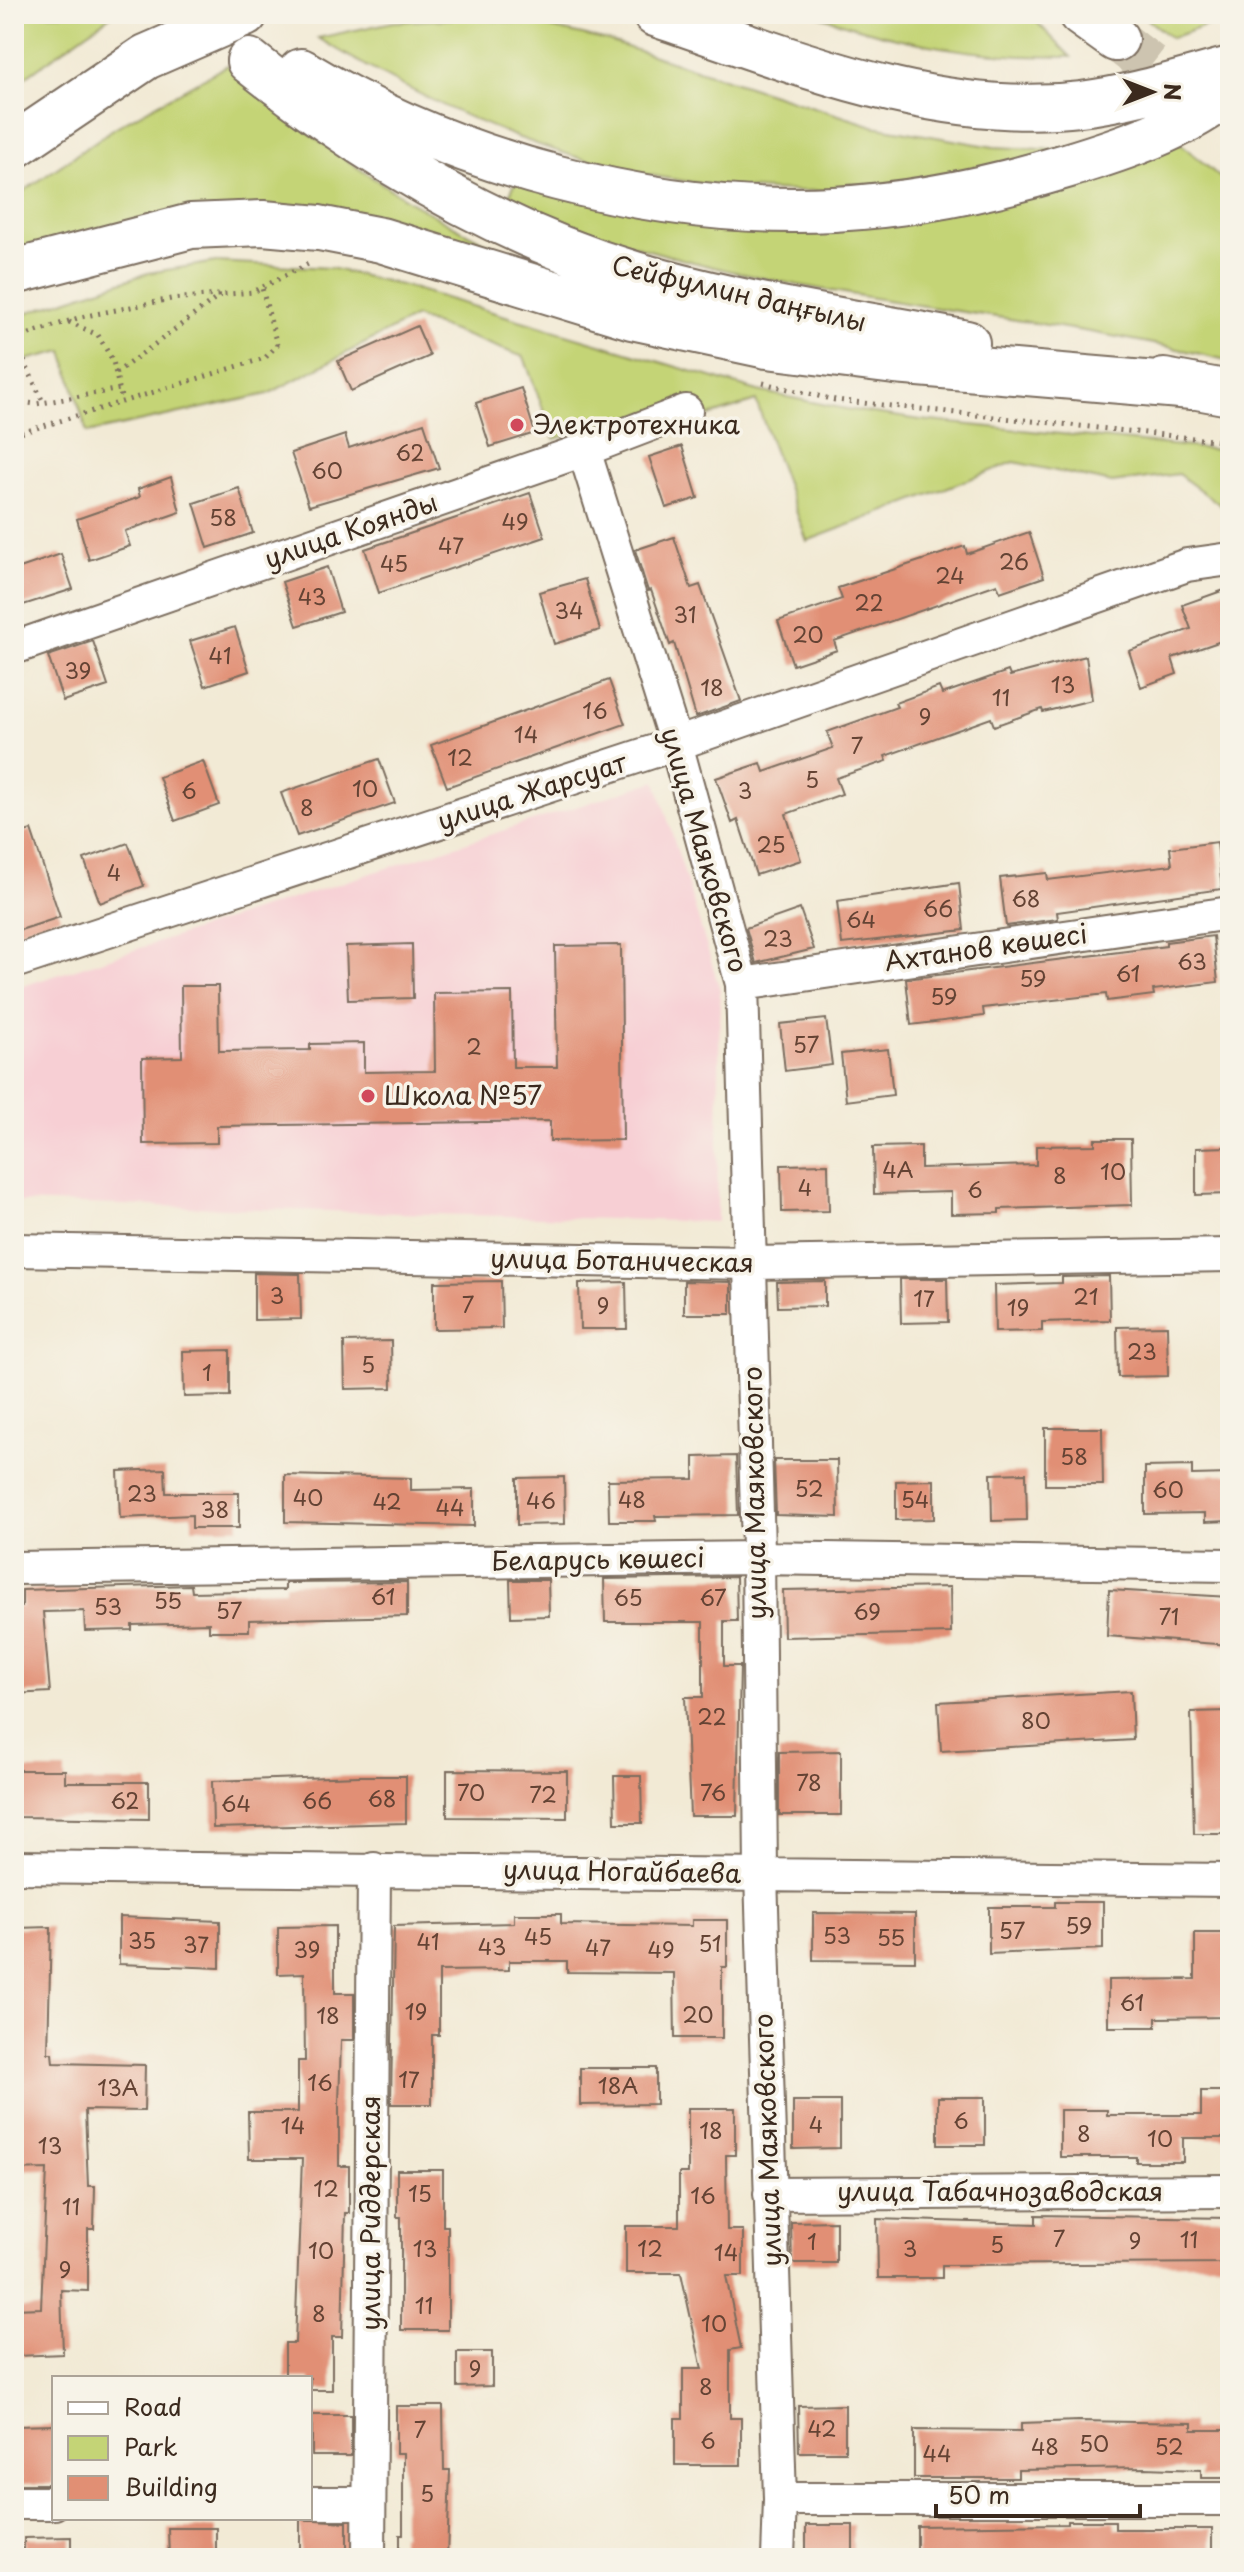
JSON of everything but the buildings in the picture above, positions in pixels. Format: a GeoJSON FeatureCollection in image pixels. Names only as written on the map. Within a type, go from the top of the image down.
{"type":"FeatureCollection","features":[{"type":"Feature","properties":{"kind":"main road"},"geometry":{"type":"LineString","coordinates":[[146,57],[179,14]]}},
{"type":"Feature","properties":{"kind":"main road"},"geometry":{"type":"LineString","coordinates":[[16,144],[146,57],[245,14]]}},
{"type":"Feature","properties":{"kind":"main road"},"geometry":{"type":"LineString","coordinates":[[655,14],[865,83],[952,101],[1039,106],[1081,104],[1230,69]]}},
{"type":"Feature","properties":{"kind":"main road"},"geometry":{"type":"LineString","coordinates":[[1081,14],[1117,30]]}},
{"type":"Feature","properties":{"kind":"main road","name":"Сейфуллин даңғылы"},"geometry":{"type":"LineString","coordinates":[[1211,390],[748,301],[683,287],[606,264],[550,242],[427,183],[364,146],[264,60],[462,149],[614,190],[695,203],[833,209],[926,199],[1025,179],[1227,114]]}},
{"type":"Feature","properties":{"kind":"main road"},"geometry":{"type":"LineString","coordinates":[[14,272],[191,226],[263,223],[319,228],[381,240],[632,317],[767,346],[895,362],[1211,390]]}},
{"type":"Feature","properties":{"kind":"street","name":"улица Коянды"},"geometry":{"type":"LineString","coordinates":[[14,648],[584,450],[686,411]]}},
{"type":"Feature","properties":{"kind":"street","name":"улица Маяковского"},"geometry":{"type":"LineString","coordinates":[[584,450],[676,744],[742,984],[758,1558],[761,1874],[780,2499],[778,2558]]}},
{"type":"Feature","properties":{"kind":"street","name":"улица Жарсуат"},"geometry":{"type":"LineString","coordinates":[[14,962],[676,744],[1187,565],[1230,559]]}},
{"type":"Feature","properties":{"kind":"street","name":"Ахтанов көшесі"},"geometry":{"type":"LineString","coordinates":[[742,984],[1230,913]]}},
{"type":"Feature","properties":{"kind":"street","name":"улица Ботаническая"},"geometry":{"type":"LineString","coordinates":[[14,1250],[749,1263],[1230,1255]]}},
{"type":"Feature","properties":{"kind":"street","name":"Беларусь көшесі"},"geometry":{"type":"LineString","coordinates":[[14,1568],[758,1558],[1230,1565]]}},
{"type":"Feature","properties":{"kind":"street","name":"улица Ногайбаева"},"geometry":{"type":"LineString","coordinates":[[14,1867],[1230,1880]]}},
{"type":"Feature","properties":{"kind":"street","name":"улица Риддерская"},"geometry":{"type":"LineString","coordinates":[[369,2558],[374,1869]]}},
{"type":"Feature","properties":{"kind":"street","name":"улица Табачнозаводская"},"geometry":{"type":"LineString","coordinates":[[770,2194],[1230,2191]]}},
{"type":"Feature","properties":{"kind":"street"},"geometry":{"type":"LineString","coordinates":[[780,2499],[1230,2499]]}},
{"type":"Feature","properties":{"kind":"street"},"geometry":{"type":"LineString","coordinates":[[14,2503],[52,2503]]}},
{"type":"Feature","properties":{"kind":"street"},"geometry":{"type":"LineString","coordinates":[[312,2503],[369,2503]]}},
{"type":"Feature","properties":{"kind":"path"},"geometry":{"type":"LineString","coordinates":[[43,402],[14,339],[68,322],[171,299],[262,288],[322,257]]}},
{"type":"Feature","properties":{"kind":"path"},"geometry":{"type":"LineString","coordinates":[[14,435],[265,358],[277,345],[262,288]]}},
{"type":"Feature","properties":{"kind":"path"},"geometry":{"type":"LineString","coordinates":[[116,373],[222,294]]}},
{"type":"Feature","properties":{"kind":"path"},"geometry":{"type":"LineString","coordinates":[[68,322],[98,335],[116,373],[122,402]]}},
{"type":"Feature","properties":{"kind":"path"},"geometry":{"type":"LineString","coordinates":[[14,401],[43,402],[120,389]]}},
{"type":"Feature","properties":{"kind":"shaded area","name":"Школа №57"},"geometry":{"type":"Polygon","coordinates":[[[656,781],[720,990],[717,1222],[16,1202],[20,987],[656,781]]]}},
{"type":"Feature","properties":{"kind":"green space"},"geometry":{"type":"Polygon","coordinates":[[[14,14],[113,14],[14,85],[14,14]]]}},
{"type":"Feature","properties":{"kind":"green space"},"geometry":{"type":"Polygon","coordinates":[[[814,14],[1029,14],[1071,57],[1005,55],[941,47],[878,34],[814,14]]]}},
{"type":"Feature","properties":{"kind":"green space"},"geometry":{"type":"Polygon","coordinates":[[[1141,14],[1230,14],[1230,17],[1171,38],[1141,14]]]}},
{"type":"Feature","properties":{"kind":"green space"},"geometry":{"type":"Polygon","coordinates":[[[469,18],[539,25],[608,41],[873,126],[994,147],[1064,150],[966,175],[854,189],[796,191],[730,187],[666,178],[546,148],[489,126],[375,71],[318,38],[393,22],[469,18]]]}},
{"type":"Feature","properties":{"kind":"green space"},"geometry":{"type":"Polygon","coordinates":[[[228,65],[343,158],[384,185],[469,234],[559,276],[382,233],[14,260],[14,198],[116,127],[228,65]]]}},
{"type":"Feature","properties":{"kind":"green space"},"geometry":{"type":"Polygon","coordinates":[[[1180,143],[1230,186],[1230,361],[1151,343],[754,276],[598,234],[509,196],[516,181],[663,216],[1180,143]]]}},
{"type":"Feature","properties":{"kind":"green space"},"geometry":{"type":"Polygon","coordinates":[[[216,262],[330,268],[401,285],[758,391],[846,409],[921,420],[1230,451],[1230,512],[1178,474],[1112,483],[1014,462],[807,541],[756,401],[706,417],[693,399],[554,439],[524,357],[415,317],[268,394],[87,433],[63,351],[14,363],[14,317],[148,273],[216,262]]]}},
{"type":"Feature","properties":{"kind":"tunnel"},"geometry":{"type":"LineString","coordinates":[[1116,39],[1201,105]]}},
{"type":"Feature","properties":{"kind":"place","name":"Электротехника"},"geometry":{"type":"Point","coordinates":[517,425]}},
{"type":"Feature","properties":{"kind":"place","name":"Школа №57"},"geometry":{"type":"Point","coordinates":[368,1096]}}]}
